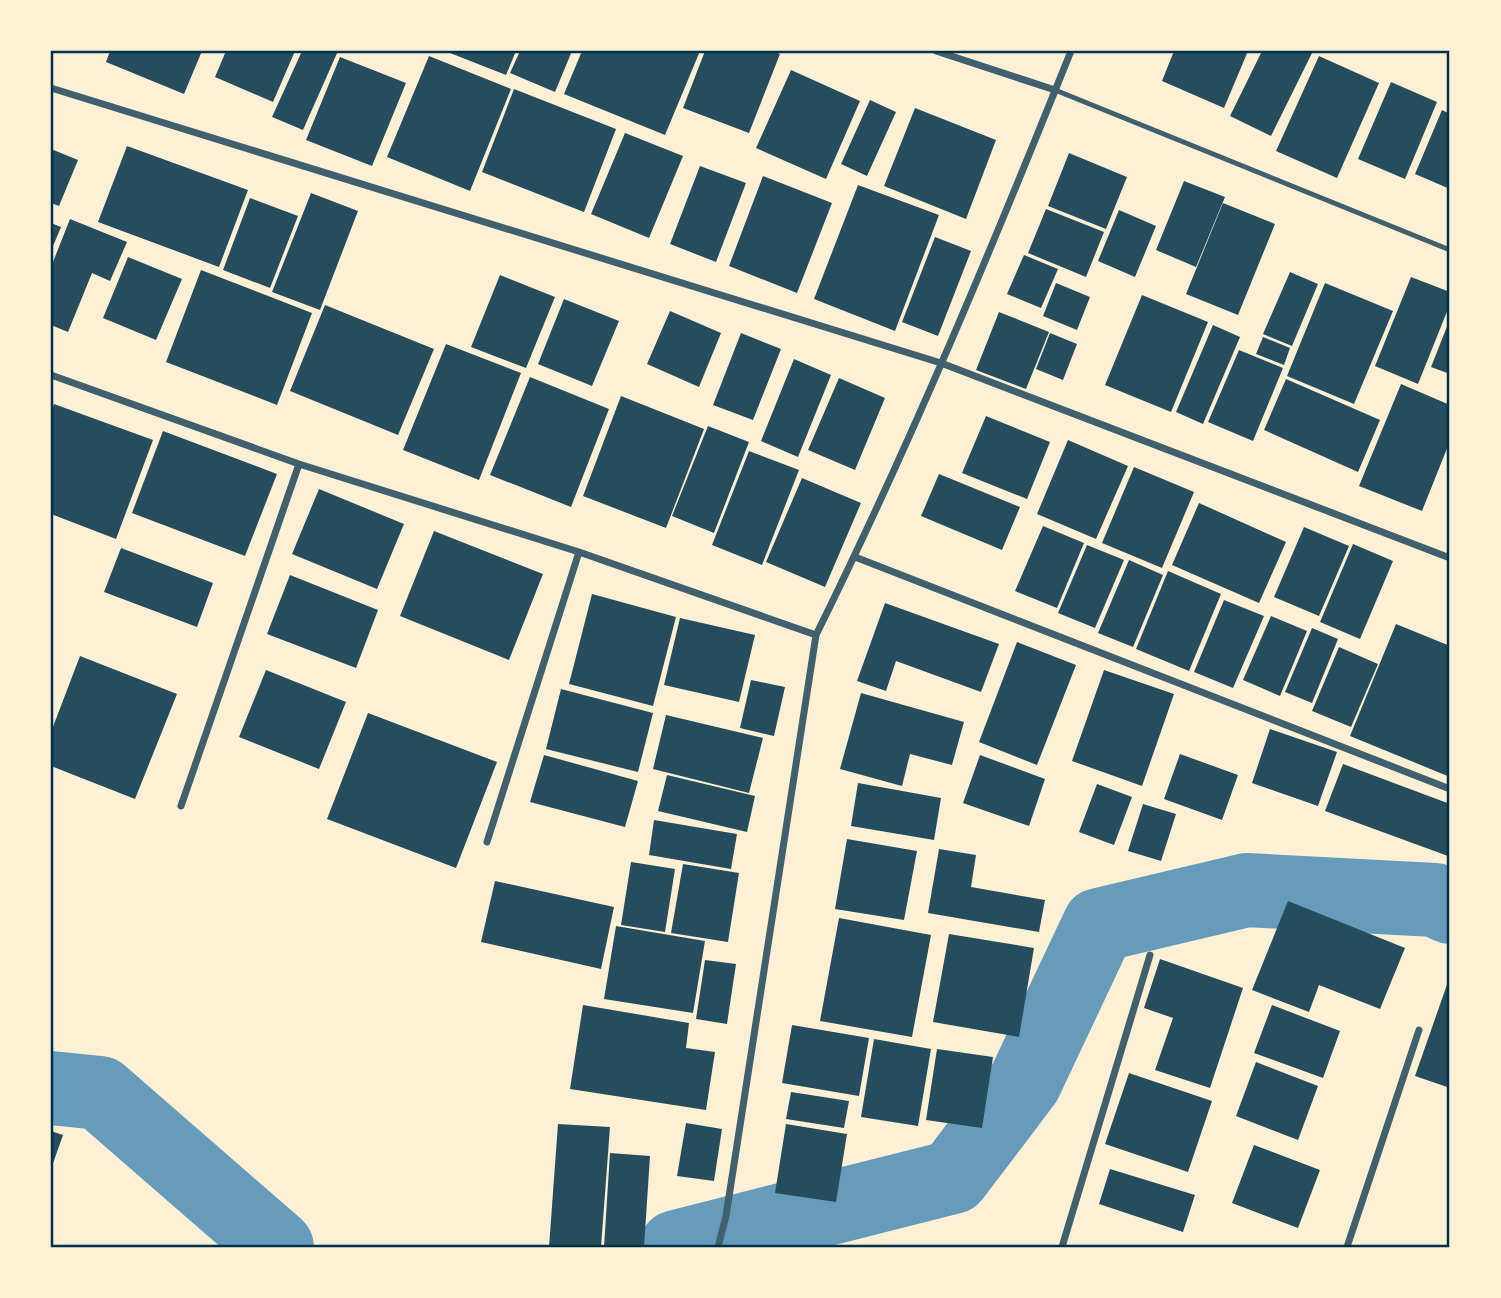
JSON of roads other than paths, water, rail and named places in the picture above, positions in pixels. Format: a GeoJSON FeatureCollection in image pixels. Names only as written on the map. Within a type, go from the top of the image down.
{"type":"FeatureCollection","features":[{"type":"Feature","properties":{"kind":"street"},"geometry":{"type":"LineString","coordinates":[[936,51],[1055,90]]}},
{"type":"Feature","properties":{"kind":"street"},"geometry":{"type":"LineString","coordinates":[[718,1247],[726,1216],[816,635],[855,557],[941,363],[1071,51]]}},
{"type":"Feature","properties":{"kind":"street"},"geometry":{"type":"LineString","coordinates":[[51,88],[941,363],[1450,558]]}},
{"type":"Feature","properties":{"kind":"street"},"geometry":{"type":"LineString","coordinates":[[51,375],[299,464],[579,552],[816,635]]}},
{"type":"Feature","properties":{"kind":"street"},"geometry":{"type":"LineString","coordinates":[[181,806],[299,464]]}},
{"type":"Feature","properties":{"kind":"street"},"geometry":{"type":"LineString","coordinates":[[487,842],[579,552]]}},
{"type":"Feature","properties":{"kind":"street"},"geometry":{"type":"LineString","coordinates":[[855,557],[1450,789]]}},
{"type":"Feature","properties":{"kind":"street"},"geometry":{"type":"LineString","coordinates":[[1062,1247],[1150,955]]}},
{"type":"Feature","properties":{"kind":"street"},"geometry":{"type":"LineString","coordinates":[[1347,1247],[1419,1030]]}},
{"type":"Feature","properties":{"kind":"lane"},"geometry":{"type":"LineString","coordinates":[[1055,90],[1450,250]]}},
{"type":"Feature","properties":{"kind":"waterway"},"geometry":{"type":"LineString","coordinates":[[676,1247],[953,1177],[1025,1082],[1099,925],[1247,890],[1435,900],[1450,907]]}},
{"type":"Feature","properties":{"kind":"waterway"},"geometry":{"type":"LineString","coordinates":[[51,1088],[100,1093],[277,1247]]}}]}
